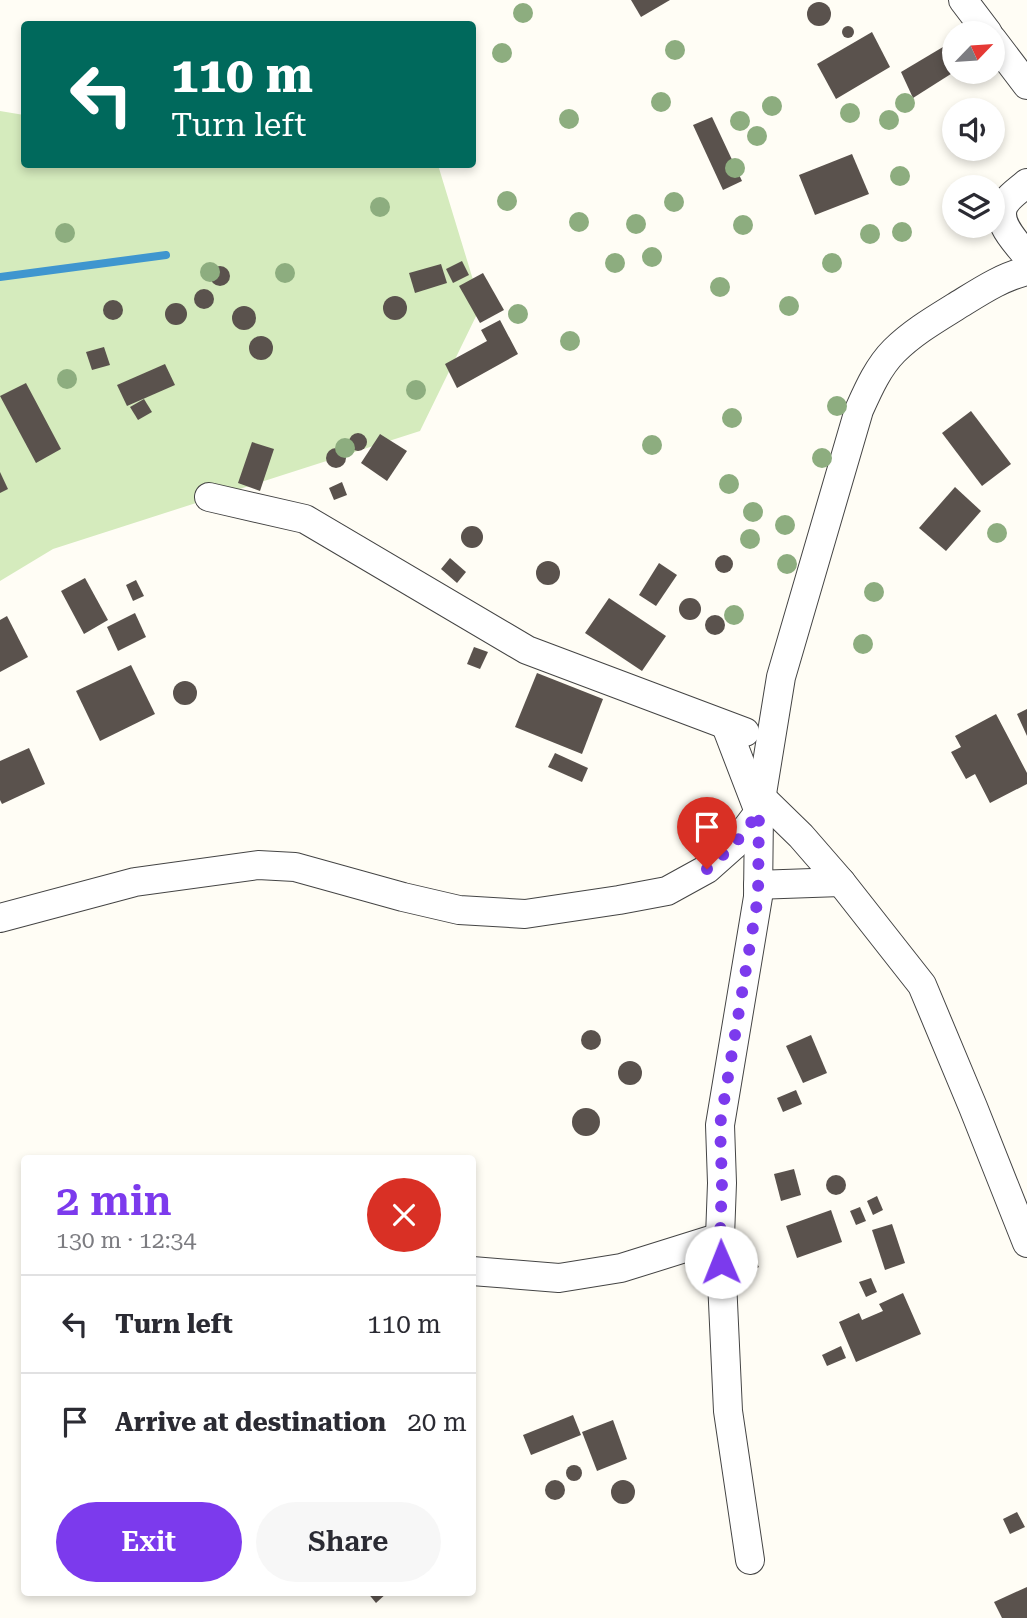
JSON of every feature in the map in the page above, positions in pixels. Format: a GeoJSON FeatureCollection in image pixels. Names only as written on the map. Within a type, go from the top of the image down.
{"type":"FeatureCollection","features":[{"type":"Feature","properties":{"kind":"street"},"geometry":{"type":"LineString","coordinates":[[963,0],[979,21]]}},
{"type":"Feature","properties":{"kind":"street"},"geometry":{"type":"LineString","coordinates":[[1005,56],[1027,85]]}},
{"type":"Feature","properties":{"kind":"street"},"geometry":{"type":"LineString","coordinates":[[1027,183],[1005,204],[1002,211],[1007,231],[1027,256]]}},
{"type":"Feature","properties":{"kind":"street"},"geometry":{"type":"LineString","coordinates":[[750,1560],[727,1411],[720,1237],[720,1125],[758,897],[761,805],[781,677],[859,410],[871,383],[893,352],[923,327],[986,288],[1014,274],[1027,271]]}},
{"type":"Feature","properties":{"kind":"street"},"geometry":{"type":"LineString","coordinates":[[209,497],[305,519],[527,650],[770,741]]}},
{"type":"Feature","properties":{"kind":"street"},"geometry":{"type":"LineString","coordinates":[[726,726],[761,805],[801,836],[922,985],[1027,1243]]}},
{"type":"Feature","properties":{"kind":"street"},"geometry":{"type":"LineString","coordinates":[[0,918],[135,882],[258,865],[295,867],[459,910],[526,914],[568,908],[667,891],[707,869],[734,845],[761,805]]}},
{"type":"Feature","properties":{"kind":"street"},"geometry":{"type":"LineString","coordinates":[[758,885],[841,882]]}},
{"type":"Feature","properties":{"kind":"street"},"geometry":{"type":"LineString","coordinates":[[476,1271],[559,1278],[621,1268],[720,1237]]}},
{"type":"Feature","properties":{"kind":"green space"},"geometry":{"type":"Polygon","coordinates":[[[0,111],[21,114],[21,168],[439,168],[481,306],[420,431],[53,549],[0,581],[0,111]]]}},
{"type":"Feature","properties":{"kind":"building"},"geometry":{"type":"Polygon","coordinates":[[[631,0],[670,0],[641,17],[631,0]]]}},
{"type":"Feature","properties":{"kind":"building"},"geometry":{"type":"Polygon","coordinates":[[[819,2],[828,5],[831,14],[828,23],[819,26],[810,23],[807,14],[810,5],[819,2]]]}},
{"type":"Feature","properties":{"kind":"building"},"geometry":{"type":"Polygon","coordinates":[[[843,27],[853,27],[853,37],[843,37],[843,27]]]}},
{"type":"Feature","properties":{"kind":"building"},"geometry":{"type":"Polygon","coordinates":[[[872,32],[890,67],[836,99],[817,64],[872,32]]]}},
{"type":"Feature","properties":{"kind":"building"},"geometry":{"type":"Polygon","coordinates":[[[942,48],[942,80],[913,98],[901,72],[942,48]]]}},
{"type":"Feature","properties":{"kind":"building"},"geometry":{"type":"Polygon","coordinates":[[[712,117],[742,181],[723,190],[693,125],[712,117]]]}},
{"type":"Feature","properties":{"kind":"building"},"geometry":{"type":"Polygon","coordinates":[[[852,154],[869,194],[815,215],[799,175],[852,154]]]}},
{"type":"Feature","properties":{"kind":"building"},"geometry":{"type":"Polygon","coordinates":[[[462,261],[469,275],[453,283],[446,269],[462,261]]]}},
{"type":"Feature","properties":{"kind":"building"},"geometry":{"type":"Polygon","coordinates":[[[441,264],[447,283],[415,293],[409,273],[441,264]]]}},
{"type":"Feature","properties":{"kind":"building"},"geometry":{"type":"Polygon","coordinates":[[[220,266],[227,269],[230,276],[227,283],[220,286],[213,283],[210,276],[213,269],[220,266]]]}},
{"type":"Feature","properties":{"kind":"building"},"geometry":{"type":"Polygon","coordinates":[[[483,273],[504,310],[480,323],[459,286],[483,273]]]}},
{"type":"Feature","properties":{"kind":"building"},"geometry":{"type":"Polygon","coordinates":[[[204,289],[211,292],[214,299],[211,306],[204,309],[197,306],[194,299],[197,292],[204,289]]]}},
{"type":"Feature","properties":{"kind":"building"},"geometry":{"type":"Polygon","coordinates":[[[395,296],[406,303],[407,308],[400,319],[395,320],[384,313],[383,308],[390,297],[395,296]]]}},
{"type":"Feature","properties":{"kind":"building"},"geometry":{"type":"Polygon","coordinates":[[[113,300],[120,303],[123,310],[120,317],[113,320],[106,317],[103,310],[106,303],[113,300]]]}},
{"type":"Feature","properties":{"kind":"building"},"geometry":{"type":"Polygon","coordinates":[[[176,303],[184,306],[187,314],[184,322],[176,325],[168,322],[165,314],[168,306],[176,303]]]}},
{"type":"Feature","properties":{"kind":"building"},"geometry":{"type":"Polygon","coordinates":[[[244,306],[252,310],[256,318],[252,326],[244,330],[236,326],[232,318],[236,310],[244,306]]]}},
{"type":"Feature","properties":{"kind":"building"},"geometry":{"type":"Polygon","coordinates":[[[500,320],[518,354],[457,388],[445,364],[487,341],[481,330],[500,320]]]}},
{"type":"Feature","properties":{"kind":"building"},"geometry":{"type":"Polygon","coordinates":[[[261,336],[270,339],[273,348],[270,357],[261,360],[252,357],[249,348],[252,339],[261,336]]]}},
{"type":"Feature","properties":{"kind":"building"},"geometry":{"type":"Polygon","coordinates":[[[104,347],[110,365],[92,370],[86,352],[104,347]]]}},
{"type":"Feature","properties":{"kind":"building"},"geometry":{"type":"Polygon","coordinates":[[[165,364],[175,385],[127,406],[117,385],[165,364]]]}},
{"type":"Feature","properties":{"kind":"building"},"geometry":{"type":"Polygon","coordinates":[[[26,383],[61,449],[36,463],[0,396],[26,383]]]}},
{"type":"Feature","properties":{"kind":"building"},"geometry":{"type":"Polygon","coordinates":[[[144,399],[152,412],[138,420],[130,407],[144,399]]]}},
{"type":"Feature","properties":{"kind":"building"},"geometry":{"type":"Polygon","coordinates":[[[971,411],[1011,464],[982,486],[942,433],[971,411]]]}},
{"type":"Feature","properties":{"kind":"building"},"geometry":{"type":"Polygon","coordinates":[[[358,433],[364,436],[367,442],[364,448],[358,451],[352,448],[349,442],[352,436],[358,433]]]}},
{"type":"Feature","properties":{"kind":"building"},"geometry":{"type":"Polygon","coordinates":[[[380,434],[407,451],[387,481],[361,463],[380,434]]]}},
{"type":"Feature","properties":{"kind":"building"},"geometry":{"type":"Polygon","coordinates":[[[252,442],[274,449],[260,491],[238,483],[252,442]]]}},
{"type":"Feature","properties":{"kind":"building"},"geometry":{"type":"Polygon","coordinates":[[[332,448],[340,448],[346,458],[340,468],[332,468],[326,462],[326,454],[332,448]]]}},
{"type":"Feature","properties":{"kind":"building"},"geometry":{"type":"Polygon","coordinates":[[[0,472],[8,489],[0,493],[0,472]]]}},
{"type":"Feature","properties":{"kind":"building"},"geometry":{"type":"Polygon","coordinates":[[[342,482],[347,495],[334,500],[329,488],[342,482]]]}},
{"type":"Feature","properties":{"kind":"building"},"geometry":{"type":"Polygon","coordinates":[[[955,487],[981,511],[946,551],[919,528],[955,487]]]}},
{"type":"Feature","properties":{"kind":"building"},"geometry":{"type":"Polygon","coordinates":[[[472,526],[480,529],[483,537],[480,545],[472,548],[464,545],[461,537],[464,529],[472,526]]]}},
{"type":"Feature","properties":{"kind":"building"},"geometry":{"type":"Polygon","coordinates":[[[724,555],[730,558],[733,564],[730,570],[724,573],[718,570],[715,564],[718,558],[724,555]]]}},
{"type":"Feature","properties":{"kind":"building"},"geometry":{"type":"Polygon","coordinates":[[[450,558],[466,572],[457,583],[441,569],[450,558]]]}},
{"type":"Feature","properties":{"kind":"building"},"geometry":{"type":"Polygon","coordinates":[[[548,561],[559,568],[560,573],[553,584],[548,585],[537,578],[536,573],[543,562],[548,561]]]}},
{"type":"Feature","properties":{"kind":"building"},"geometry":{"type":"Polygon","coordinates":[[[659,563],[677,575],[656,606],[639,595],[659,563]]]}},
{"type":"Feature","properties":{"kind":"building"},"geometry":{"type":"Polygon","coordinates":[[[85,578],[108,620],[84,634],[61,591],[85,578]]]}},
{"type":"Feature","properties":{"kind":"building"},"geometry":{"type":"Polygon","coordinates":[[[136,580],[144,596],[133,601],[126,585],[136,580]]]}},
{"type":"Feature","properties":{"kind":"building"},"geometry":{"type":"Polygon","coordinates":[[[609,598],[666,636],[642,671],[585,633],[609,598]]]}},
{"type":"Feature","properties":{"kind":"building"},"geometry":{"type":"Polygon","coordinates":[[[690,598],[698,601],[701,609],[698,617],[690,620],[682,617],[679,609],[682,601],[690,598]]]}},
{"type":"Feature","properties":{"kind":"building"},"geometry":{"type":"Polygon","coordinates":[[[135,613],[146,637],[118,651],[107,627],[135,613]]]}},
{"type":"Feature","properties":{"kind":"building"},"geometry":{"type":"Polygon","coordinates":[[[715,615],[722,618],[725,625],[722,632],[715,635],[708,632],[705,625],[708,618],[715,615]]]}},
{"type":"Feature","properties":{"kind":"building"},"geometry":{"type":"Polygon","coordinates":[[[7,616],[28,657],[0,672],[0,620],[7,616]]]}},
{"type":"Feature","properties":{"kind":"building"},"geometry":{"type":"Polygon","coordinates":[[[474,647],[488,652],[480,669],[467,664],[474,647]]]}},
{"type":"Feature","properties":{"kind":"building"},"geometry":{"type":"Polygon","coordinates":[[[131,665],[155,714],[100,741],[76,691],[131,665]]]}},
{"type":"Feature","properties":{"kind":"building"},"geometry":{"type":"Polygon","coordinates":[[[537,673],[603,699],[582,754],[515,727],[537,673]]]}},
{"type":"Feature","properties":{"kind":"building"},"geometry":{"type":"Polygon","coordinates":[[[185,681],[196,688],[197,693],[190,704],[185,705],[174,698],[173,693],[180,682],[185,681]]]}},
{"type":"Feature","properties":{"kind":"building"},"geometry":{"type":"Polygon","coordinates":[[[1027,709],[1027,736],[1017,714],[1027,709]]]}},
{"type":"Feature","properties":{"kind":"building"},"geometry":{"type":"Polygon","coordinates":[[[996,714],[1027,773],[1027,784],[990,803],[975,774],[966,779],[951,752],[961,747],[955,736],[996,714]]]}},
{"type":"Feature","properties":{"kind":"building"},"geometry":{"type":"Polygon","coordinates":[[[29,748],[45,784],[2,804],[0,761],[29,748]]]}},
{"type":"Feature","properties":{"kind":"building"},"geometry":{"type":"Polygon","coordinates":[[[555,753],[588,768],[582,782],[548,767],[555,753]]]}},
{"type":"Feature","properties":{"kind":"building"},"geometry":{"type":"Polygon","coordinates":[[[591,1030],[598,1033],[601,1040],[598,1047],[591,1050],[584,1047],[581,1040],[584,1033],[591,1030]]]}},
{"type":"Feature","properties":{"kind":"building"},"geometry":{"type":"Polygon","coordinates":[[[811,1035],[827,1073],[803,1083],[786,1046],[811,1035]]]}},
{"type":"Feature","properties":{"kind":"building"},"geometry":{"type":"Polygon","coordinates":[[[630,1061],[638,1065],[642,1073],[638,1081],[630,1085],[622,1081],[618,1073],[622,1065],[630,1061]]]}},
{"type":"Feature","properties":{"kind":"building"},"geometry":{"type":"Polygon","coordinates":[[[796,1090],[802,1104],[783,1112],[777,1098],[796,1090]]]}},
{"type":"Feature","properties":{"kind":"building"},"geometry":{"type":"Polygon","coordinates":[[[586,1108],[596,1112],[600,1122],[596,1132],[586,1136],[576,1132],[572,1122],[576,1112],[586,1108]]]}},
{"type":"Feature","properties":{"kind":"building"},"geometry":{"type":"Polygon","coordinates":[[[794,1169],[801,1195],[781,1201],[774,1174],[794,1169]]]}},
{"type":"Feature","properties":{"kind":"building"},"geometry":{"type":"Polygon","coordinates":[[[832,1175],[840,1175],[846,1185],[840,1195],[832,1195],[826,1189],[826,1181],[832,1175]]]}},
{"type":"Feature","properties":{"kind":"building"},"geometry":{"type":"Polygon","coordinates":[[[877,1196],[883,1210],[873,1215],[867,1201],[877,1196]]]}},
{"type":"Feature","properties":{"kind":"building"},"geometry":{"type":"Polygon","coordinates":[[[860,1207],[866,1221],[856,1225],[850,1211],[860,1207]]]}},
{"type":"Feature","properties":{"kind":"building"},"geometry":{"type":"Polygon","coordinates":[[[831,1210],[842,1242],[797,1258],[786,1226],[831,1210]]]}},
{"type":"Feature","properties":{"kind":"building"},"geometry":{"type":"Polygon","coordinates":[[[892,1224],[905,1263],[885,1270],[872,1230],[892,1224]]]}},
{"type":"Feature","properties":{"kind":"building"},"geometry":{"type":"Polygon","coordinates":[[[750,1251],[759,1267],[743,1276],[734,1259],[750,1251]]]}},
{"type":"Feature","properties":{"kind":"building"},"geometry":{"type":"Polygon","coordinates":[[[871,1278],[877,1292],[866,1297],[859,1282],[871,1278]]]}},
{"type":"Feature","properties":{"kind":"building"},"geometry":{"type":"Polygon","coordinates":[[[903,1293],[921,1334],[856,1362],[839,1322],[859,1313],[862,1320],[883,1311],[879,1304],[903,1293]]]}},
{"type":"Feature","properties":{"kind":"building"},"geometry":{"type":"Polygon","coordinates":[[[841,1346],[846,1358],[827,1366],[822,1355],[841,1346]]]}},
{"type":"Feature","properties":{"kind":"building"},"geometry":{"type":"Polygon","coordinates":[[[573,1415],[581,1435],[531,1455],[523,1435],[573,1415]]]}},
{"type":"Feature","properties":{"kind":"building"},"geometry":{"type":"Polygon","coordinates":[[[613,1420],[627,1459],[597,1471],[582,1432],[613,1420]]]}},
{"type":"Feature","properties":{"kind":"building"},"geometry":{"type":"Polygon","coordinates":[[[574,1465],[580,1467],[580,1479],[574,1481],[568,1479],[566,1473],[568,1467],[574,1465]]]}},
{"type":"Feature","properties":{"kind":"building"},"geometry":{"type":"Polygon","coordinates":[[[555,1480],[562,1483],[565,1490],[562,1497],[555,1500],[548,1497],[545,1490],[548,1483],[555,1480]]]}},
{"type":"Feature","properties":{"kind":"building"},"geometry":{"type":"Polygon","coordinates":[[[623,1480],[631,1484],[635,1492],[631,1500],[623,1504],[615,1500],[611,1492],[615,1484],[623,1480]]]}},
{"type":"Feature","properties":{"kind":"building"},"geometry":{"type":"Polygon","coordinates":[[[1017,1512],[1025,1527],[1010,1534],[1003,1519],[1017,1512]]]}},
{"type":"Feature","properties":{"kind":"building"},"geometry":{"type":"Polygon","coordinates":[[[1027,1587],[1027,1618],[1002,1618],[994,1602],[1027,1587]]]}},
{"type":"Feature","properties":{"kind":"building"},"geometry":{"type":"Polygon","coordinates":[[[370,1596],[384,1596],[376,1603],[370,1596]]]}},
{"type":"Feature","properties":{"kind":"waterway"},"geometry":{"type":"LineString","coordinates":[[0,277],[166,255]]}},
{"type":"Feature","properties":{"kind":"route"},"geometry":{"type":"LineString","coordinates":[[707,869],[734,845],[759,812],[758,897],[720,1125],[721,1262]]}}]}
